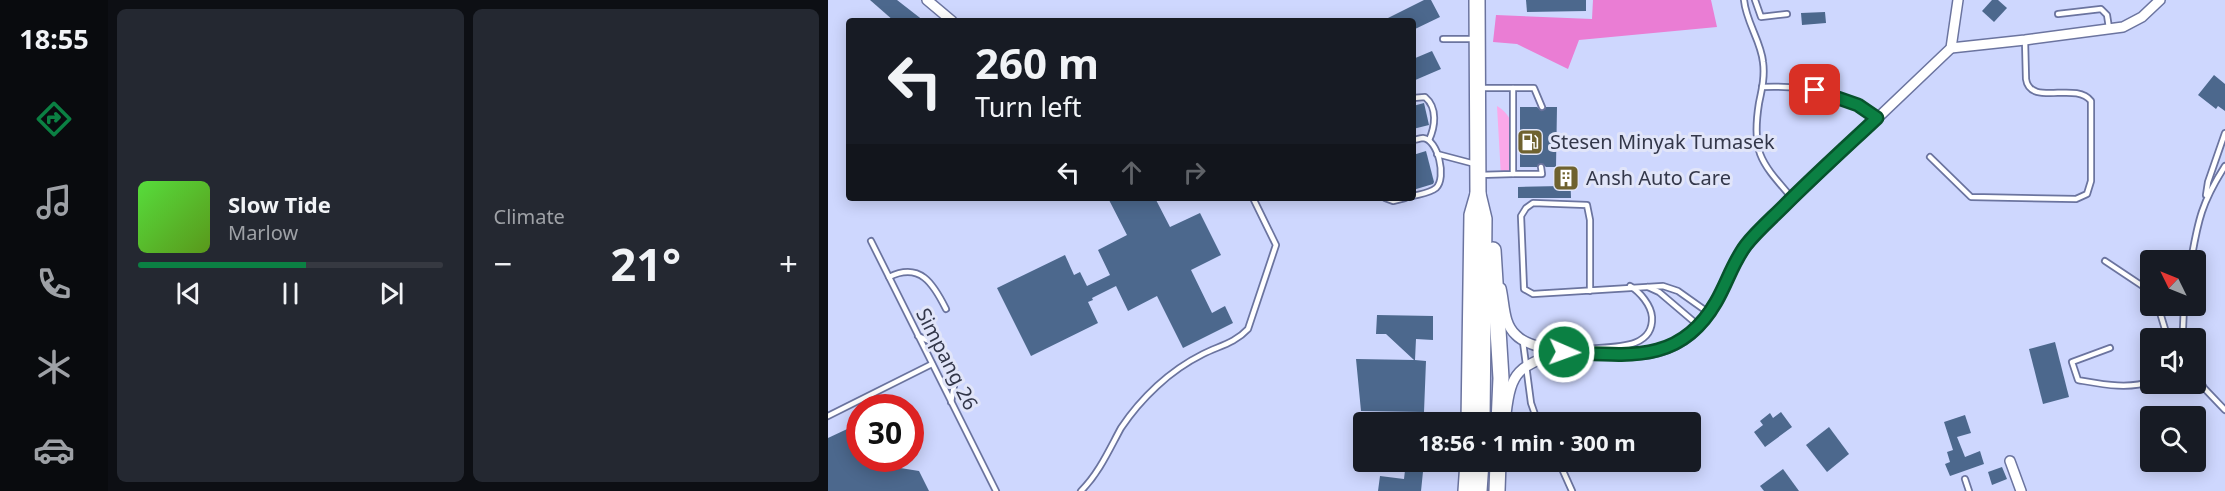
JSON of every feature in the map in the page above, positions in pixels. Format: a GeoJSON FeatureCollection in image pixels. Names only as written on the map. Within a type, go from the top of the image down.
{"type":"FeatureCollection","features":[{"type":"Feature","properties":{"kind":"main road"},"geometry":{"type":"LineString","coordinates":[[1477,0],[1478,194],[1491,236],[1493,254],[1501,378],[1499,412]]}},
{"type":"Feature","properties":{"kind":"main road"},"geometry":{"type":"LineString","coordinates":[[1469,412],[1472,215],[1478,194]]}},
{"type":"Feature","properties":{"kind":"main road"},"geometry":{"type":"LineString","coordinates":[[1482,412],[1484,219]]}},
{"type":"Feature","properties":{"kind":"main road"},"geometry":{"type":"LineString","coordinates":[[1466,491],[1467,472]]}},
{"type":"Feature","properties":{"kind":"main road"},"geometry":{"type":"LineString","coordinates":[[1479,491],[1480,472]]}},
{"type":"Feature","properties":{"kind":"main road"},"geometry":{"type":"LineString","coordinates":[[1497,491],[1498,472]]}},
{"type":"Feature","properties":{"kind":"street"},"geometry":{"type":"LineString","coordinates":[[927,0],[948,18]]}},
{"type":"Feature","properties":{"kind":"street"},"geometry":{"type":"LineString","coordinates":[[1951,48],[1958,0]]}},
{"type":"Feature","properties":{"kind":"street"},"geometry":{"type":"LineString","coordinates":[[1493,254],[1509,327],[1523,342],[1562,352],[1648,354],[1666,349],[1683,341],[1699,326],[1709,313],[1746,246],[1792,198],[1951,48],[2025,40],[2133,23],[2160,0]]}},
{"type":"Feature","properties":{"kind":"street"},"geometry":{"type":"LineString","coordinates":[[1506,412],[1513,380],[1527,365],[1562,352]]}},
{"type":"Feature","properties":{"kind":"street"},"geometry":{"type":"LineString","coordinates":[[2010,461],[2021,491]]}},
{"type":"Feature","properties":{"kind":"lane"},"geometry":{"type":"LineString","coordinates":[[1744,0],[1762,56],[1764,71],[1755,135],[1759,155],[1767,169],[1792,198]]}},
{"type":"Feature","properties":{"kind":"lane"},"geometry":{"type":"LineString","coordinates":[[1755,0],[1761,17],[1787,14]]}},
{"type":"Feature","properties":{"kind":"lane"},"geometry":{"type":"LineString","coordinates":[[1746,10],[1758,9]]}},
{"type":"Feature","properties":{"kind":"lane"},"geometry":{"type":"LineString","coordinates":[[2058,14],[2101,9],[2107,15],[2109,28]]}},
{"type":"Feature","properties":{"kind":"lane"},"geometry":{"type":"LineString","coordinates":[[1443,39],[1477,39]]}},
{"type":"Feature","properties":{"kind":"lane"},"geometry":{"type":"LineString","coordinates":[[1930,157],[1971,197],[2076,199],[2087,194],[2091,181],[2091,101],[2086,94],[2038,93],[2032,90],[2027,85],[2026,79],[2025,40]]}},
{"type":"Feature","properties":{"kind":"lane"},"geometry":{"type":"LineString","coordinates":[[1762,87],[1792,86],[1815,90],[1858,105],[1877,118]]}},
{"type":"Feature","properties":{"kind":"lane"},"geometry":{"type":"LineString","coordinates":[[1477,88],[1534,88],[1542,106]]}},
{"type":"Feature","properties":{"kind":"lane"},"geometry":{"type":"LineString","coordinates":[[1513,88],[1513,174]]}},
{"type":"Feature","properties":{"kind":"lane"},"geometry":{"type":"LineString","coordinates":[[1416,98],[1425,97],[1430,101],[1434,120],[1429,141]]}},
{"type":"Feature","properties":{"kind":"lane"},"geometry":{"type":"LineString","coordinates":[[2205,201],[2208,182],[2225,134]]}},
{"type":"Feature","properties":{"kind":"lane"},"geometry":{"type":"LineString","coordinates":[[1416,139],[1422,138],[1429,141],[1437,154],[1441,180],[1436,188],[1416,195]]}},
{"type":"Feature","properties":{"kind":"lane"},"geometry":{"type":"LineString","coordinates":[[1437,154],[1478,170],[1513,174],[1542,174],[1541,167]]}},
{"type":"Feature","properties":{"kind":"lane"},"geometry":{"type":"LineString","coordinates":[[2193,250],[2198,220],[2205,201],[2225,166]]}},
{"type":"Feature","properties":{"kind":"lane"},"geometry":{"type":"LineString","coordinates":[[1081,491],[1104,462],[1122,427],[1140,403],[1181,367],[1240,338],[1248,329],[1276,245],[1254,201]]}},
{"type":"Feature","properties":{"kind":"lane"},"geometry":{"type":"LineString","coordinates":[[1590,291],[1590,220],[1587,205],[1533,204],[1526,208],[1521,216],[1524,289],[1533,294],[1590,291],[1630,286],[1663,286],[1678,291],[1709,313]]}},
{"type":"Feature","properties":{"kind":"lane","name":"Simpang 26"},"geometry":{"type":"LineString","coordinates":[[871,241],[996,491]]}},
{"type":"Feature","properties":{"kind":"lane"},"geometry":{"type":"LineString","coordinates":[[2105,261],[2140,283]]}},
{"type":"Feature","properties":{"kind":"lane"},"geometry":{"type":"LineString","coordinates":[[889,277],[901,271],[923,276],[937,291],[946,309]]}},
{"type":"Feature","properties":{"kind":"lane"},"geometry":{"type":"LineString","coordinates":[[1562,352],[1630,345],[1645,338],[1651,325],[1650,308],[1641,295],[1630,286]]}},
{"type":"Feature","properties":{"kind":"lane"},"geometry":{"type":"LineString","coordinates":[[1646,286],[1659,292],[1699,326]]}},
{"type":"Feature","properties":{"kind":"lane"},"geometry":{"type":"LineString","coordinates":[[917,336],[940,346],[956,375],[951,402]]}},
{"type":"Feature","properties":{"kind":"lane"},"geometry":{"type":"LineString","coordinates":[[1523,342],[1534,412]]}},
{"type":"Feature","properties":{"kind":"lane"},"geometry":{"type":"LineString","coordinates":[[2110,348],[2072,362],[2078,380],[2103,385],[2140,384]]}},
{"type":"Feature","properties":{"kind":"lane"},"geometry":{"type":"LineString","coordinates":[[828,416],[932,364]]}},
{"type":"Feature","properties":{"kind":"lane"},"geometry":{"type":"LineString","coordinates":[[2206,390],[2225,410]]}},
{"type":"Feature","properties":{"kind":"lane"},"geometry":{"type":"LineString","coordinates":[[1563,472],[1572,491]]}},
{"type":"Feature","properties":{"kind":"lane"},"geometry":{"type":"LineString","coordinates":[[1965,479],[1969,491]]}},
{"type":"Feature","properties":{"kind":"shaded area"},"geometry":{"type":"Polygon","coordinates":[[[1593,0],[1711,0],[1717,27],[1579,40],[1568,69],[1517,44],[1493,42],[1496,15],[1592,19],[1593,0]]]}},
{"type":"Feature","properties":{"kind":"shaded area"},"geometry":{"type":"Polygon","coordinates":[[[1497,106],[1505,112],[1513,127],[1516,146],[1516,174],[1514,177],[1501,177],[1497,106]]]}},
{"type":"Feature","properties":{"kind":"building"},"geometry":{"type":"Polygon","coordinates":[[[870,0],[897,0],[920,18],[891,18],[870,0]]]}},
{"type":"Feature","properties":{"kind":"building"},"geometry":{"type":"Polygon","coordinates":[[[1424,0],[1431,0],[1440,17],[1416,29],[1416,18],[1388,18],[1424,0]]]}},
{"type":"Feature","properties":{"kind":"building"},"geometry":{"type":"Polygon","coordinates":[[[1526,0],[1586,0],[1586,11],[1527,12],[1526,0]]]}},
{"type":"Feature","properties":{"kind":"building"},"geometry":{"type":"Polygon","coordinates":[[[1992,0],[1998,0],[2007,8],[1994,22],[1982,11],[1992,0]]]}},
{"type":"Feature","properties":{"kind":"building"},"geometry":{"type":"Polygon","coordinates":[[[1825,12],[1826,23],[1802,25],[1801,13],[1825,12]]]}},
{"type":"Feature","properties":{"kind":"building"},"geometry":{"type":"Polygon","coordinates":[[[1432,51],[1441,69],[1416,80],[1416,58],[1432,51]]]}},
{"type":"Feature","properties":{"kind":"building"},"geometry":{"type":"Polygon","coordinates":[[[2214,75],[2225,84],[2225,111],[2218,106],[2216,109],[2198,95],[2214,75]]]}},
{"type":"Feature","properties":{"kind":"building"},"geometry":{"type":"Polygon","coordinates":[[[1424,103],[1429,125],[1416,128],[1416,105],[1424,103]]]}},
{"type":"Feature","properties":{"kind":"building"},"geometry":{"type":"Polygon","coordinates":[[[1520,107],[1537,107],[1542,111],[1546,107],[1557,107],[1556,167],[1546,167],[1541,163],[1537,167],[1520,167],[1520,107]]]}},
{"type":"Feature","properties":{"kind":"building"},"geometry":{"type":"Polygon","coordinates":[[[1426,151],[1434,182],[1416,189],[1416,154],[1426,151]]]}},
{"type":"Feature","properties":{"kind":"building","name":"Ansh Auto Care"},"geometry":{"type":"Polygon","coordinates":[[[1561,170],[1570,170],[1571,198],[1518,198],[1518,187],[1561,186],[1561,170]]]}},
{"type":"Feature","properties":{"kind":"building"},"geometry":{"type":"Polygon","coordinates":[[[1110,201],[1157,201],[1170,227],[1200,213],[1221,255],[1191,270],[1212,313],[1225,306],[1233,323],[1183,348],[1157,296],[1128,311],[1116,286],[1088,302],[1098,323],[1031,356],[997,288],[1065,255],[1074,275],[1080,272],[1087,286],[1110,275],[1098,250],[1127,235],[1110,201]]]}},
{"type":"Feature","properties":{"kind":"building"},"geometry":{"type":"Polygon","coordinates":[[[1377,315],[1433,316],[1433,340],[1416,339],[1415,360],[1426,361],[1424,412],[1361,411],[1356,359],[1414,360],[1386,334],[1376,334],[1377,315]]]}},
{"type":"Feature","properties":{"kind":"building"},"geometry":{"type":"Polygon","coordinates":[[[2055,342],[2069,397],[2043,404],[2029,349],[2055,342]]]}},
{"type":"Feature","properties":{"kind":"building"},"geometry":{"type":"Polygon","coordinates":[[[1781,412],[1792,427],[1765,447],[1754,432],[1763,425],[1760,421],[1770,413],[1773,418],[1781,412]]]}},
{"type":"Feature","properties":{"kind":"building"},"geometry":{"type":"Polygon","coordinates":[[[1965,415],[1971,433],[1957,437],[1965,457],[1980,451],[1984,464],[1950,476],[1945,464],[1950,462],[1947,452],[1953,450],[1944,422],[1965,415]]]}},
{"type":"Feature","properties":{"kind":"building"},"geometry":{"type":"Polygon","coordinates":[[[1829,427],[1849,454],[1827,472],[1806,445],[1829,427]]]}},
{"type":"Feature","properties":{"kind":"building"},"geometry":{"type":"Polygon","coordinates":[[[846,430],[846,472],[920,472],[929,491],[828,491],[828,438],[846,430]]]}},
{"type":"Feature","properties":{"kind":"building"},"geometry":{"type":"Polygon","coordinates":[[[2002,467],[2007,479],[1992,485],[1988,472],[2002,467]]]}},
{"type":"Feature","properties":{"kind":"building"},"geometry":{"type":"Polygon","coordinates":[[[1783,469],[1799,491],[1764,491],[1760,486],[1783,469]]]}},
{"type":"Feature","properties":{"kind":"building"},"geometry":{"type":"Polygon","coordinates":[[[1405,472],[1423,472],[1421,491],[1378,491],[1380,476],[1404,479],[1405,472]]]}},
{"type":"Feature","properties":{"kind":"place","name":"Stesen Minyak Tumasek"},"geometry":{"type":"Point","coordinates":[1530,142]}},
{"type":"Feature","properties":{"kind":"place","name":"Ansh Auto Care"},"geometry":{"type":"Point","coordinates":[1566,178]}},
{"type":"Feature","properties":{"kind":"route"},"geometry":{"type":"LineString","coordinates":[[1564,352],[1648,354],[1683,341],[1696,330],[1716,303],[1746,246],[1792,198],[1877,118],[1858,105],[1815,90]]}}]}
